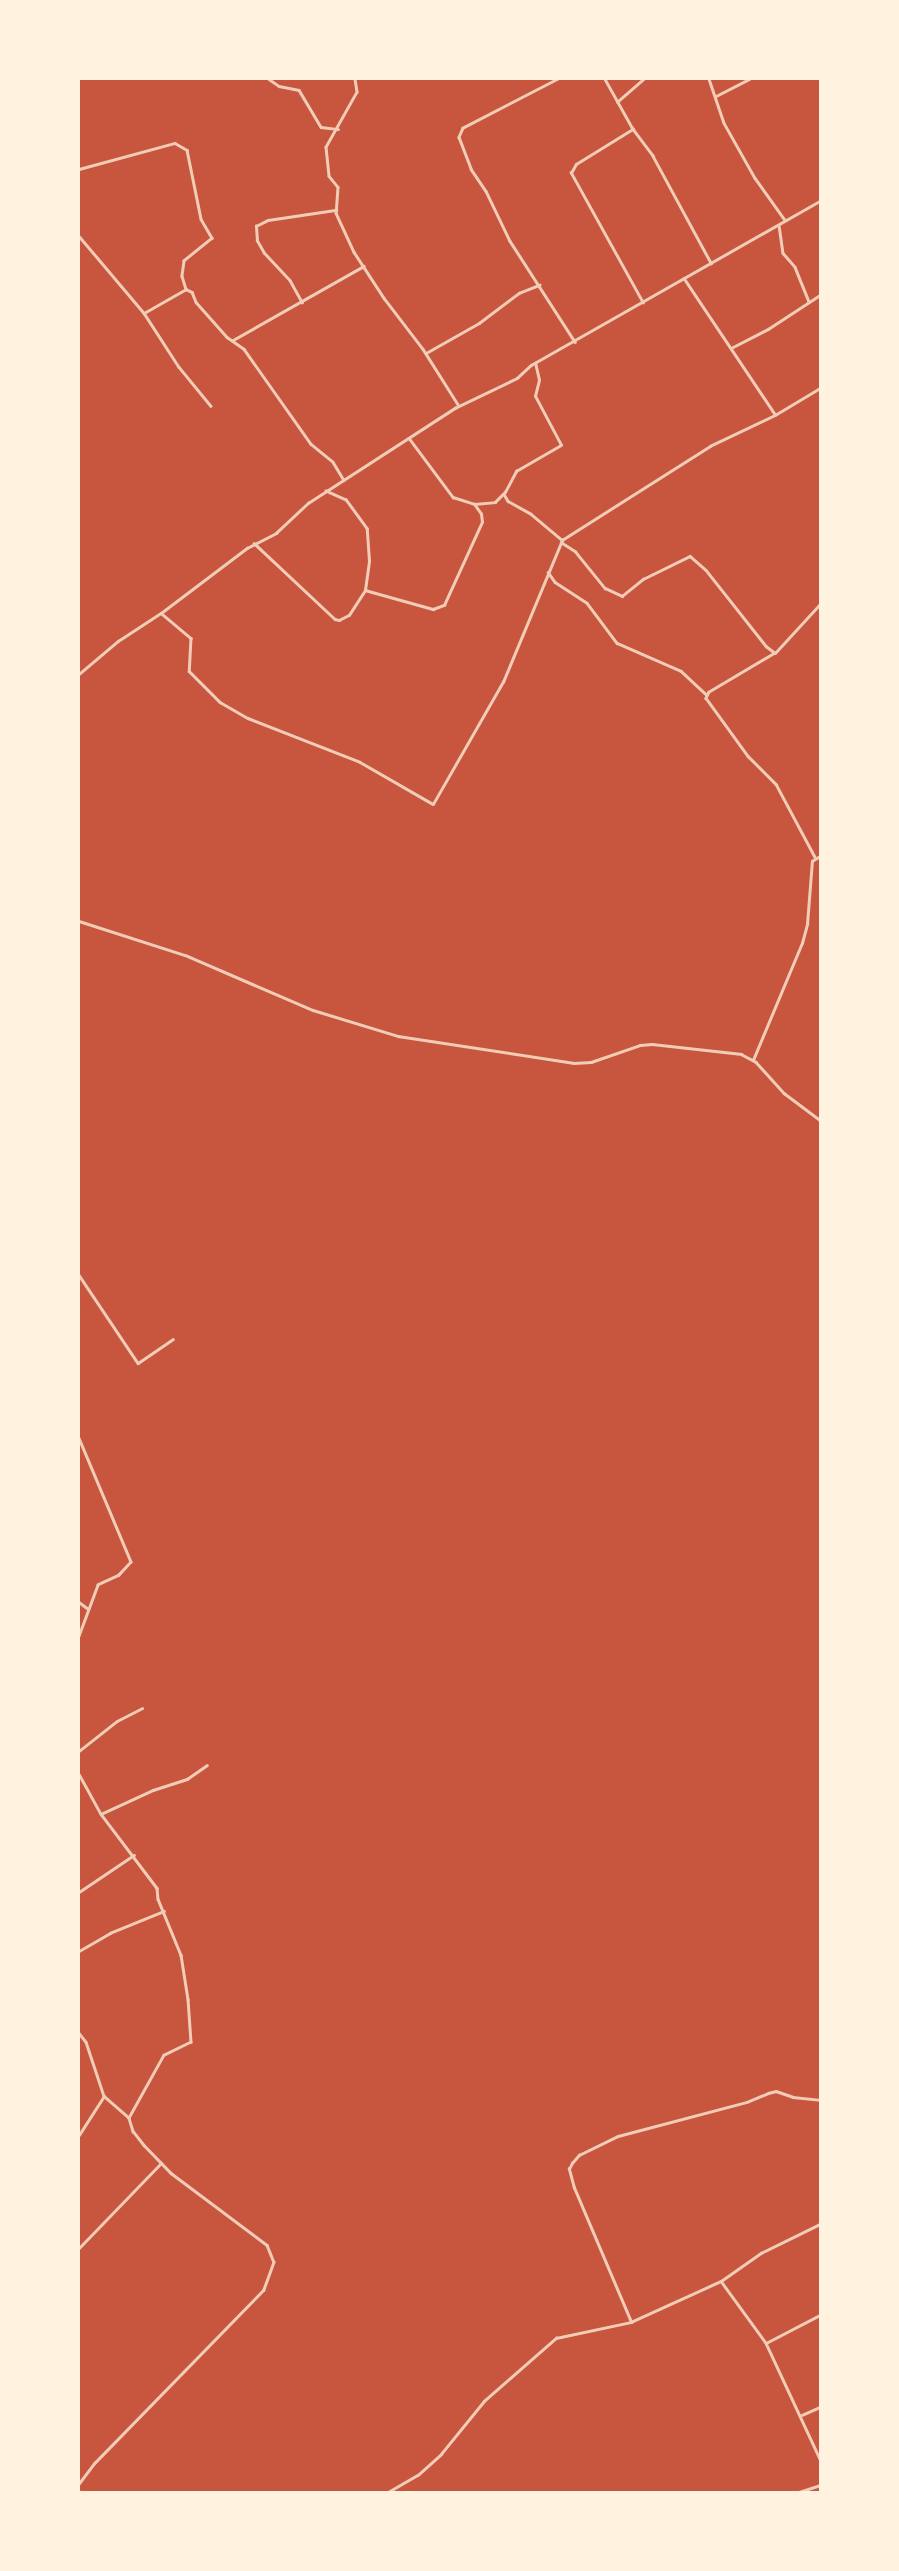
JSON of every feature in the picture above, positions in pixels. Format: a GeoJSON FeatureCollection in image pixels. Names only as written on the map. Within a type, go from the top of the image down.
{"type":"FeatureCollection","features":[{"type":"Feature","properties":{"kind":"street"},"geometry":{"type":"LineString","coordinates":[[269,79],[279,86],[299,90],[321,127],[338,130]]}},
{"type":"Feature","properties":{"kind":"street"},"geometry":{"type":"LineString","coordinates":[[355,79],[357,92],[338,130],[326,147],[325,156],[329,176],[338,187],[336,210],[341,227],[364,266],[426,353],[459,406]]}},
{"type":"Feature","properties":{"kind":"street"},"geometry":{"type":"LineString","coordinates":[[558,79],[463,128],[459,137],[471,169],[486,191],[510,241],[575,342]]}},
{"type":"Feature","properties":{"kind":"street"},"geometry":{"type":"LineString","coordinates":[[605,79],[633,130],[653,156],[711,263]]}},
{"type":"Feature","properties":{"kind":"street"},"geometry":{"type":"LineString","coordinates":[[617,102],[643,79]]}},
{"type":"Feature","properties":{"kind":"street"},"geometry":{"type":"LineString","coordinates":[[709,79],[724,123],[755,178],[785,220]]}},
{"type":"Feature","properties":{"kind":"street"},"geometry":{"type":"LineString","coordinates":[[716,96],[749,79]]}},
{"type":"Feature","properties":{"kind":"street"},"geometry":{"type":"LineString","coordinates":[[633,130],[576,164],[570,173],[643,303]]}},
{"type":"Feature","properties":{"kind":"street"},"geometry":{"type":"LineString","coordinates":[[79,169],[175,143],[187,150],[201,219],[212,239],[184,261],[182,276],[187,289],[232,341],[244,349],[304,435],[333,463],[344,480]]}},
{"type":"Feature","properties":{"kind":"street"},"geometry":{"type":"LineString","coordinates":[[79,674],[118,640],[160,613],[254,544],[276,533],[308,503],[459,406],[517,378],[535,363],[820,201]]}},
{"type":"Feature","properties":{"kind":"street"},"geometry":{"type":"LineString","coordinates":[[302,303],[290,281],[264,253],[257,241],[256,226],[268,220],[336,210]]}},
{"type":"Feature","properties":{"kind":"street"},"geometry":{"type":"LineString","coordinates":[[779,225],[783,253],[795,267],[808,301]]}},
{"type":"Feature","properties":{"kind":"street"},"geometry":{"type":"LineString","coordinates":[[79,236],[144,313],[179,367],[211,405]]}},
{"type":"Feature","properties":{"kind":"street"},"geometry":{"type":"LineString","coordinates":[[232,341],[364,266]]}},
{"type":"Feature","properties":{"kind":"street"},"geometry":{"type":"LineString","coordinates":[[684,279],[775,415]]}},
{"type":"Feature","properties":{"kind":"street"},"geometry":{"type":"LineString","coordinates":[[426,353],[479,323],[519,293],[539,285]]}},
{"type":"Feature","properties":{"kind":"street"},"geometry":{"type":"LineString","coordinates":[[144,313],[187,289]]}},
{"type":"Feature","properties":{"kind":"street"},"geometry":{"type":"LineString","coordinates":[[731,348],[768,329],[820,295]]}},
{"type":"Feature","properties":{"kind":"street"},"geometry":{"type":"LineString","coordinates":[[409,438],[453,497],[474,504],[495,502],[504,494],[516,471],[561,445],[535,396],[539,380],[535,363]]}},
{"type":"Feature","properties":{"kind":"street"},"geometry":{"type":"LineString","coordinates":[[160,613],[191,638],[189,671],[220,702],[248,718],[360,762],[433,804],[503,682],[562,541],[710,446],[775,415],[820,388]]}},
{"type":"Feature","properties":{"kind":"street"},"geometry":{"type":"LineString","coordinates":[[254,544],[335,619],[340,620],[349,615],[365,590],[369,561],[367,529],[346,500],[326,491]]}},
{"type":"Feature","properties":{"kind":"street"},"geometry":{"type":"LineString","coordinates":[[504,494],[508,501],[531,514],[575,551],[605,588],[622,596],[643,579],[690,556],[706,570],[766,646],[775,653]]}},
{"type":"Feature","properties":{"kind":"street"},"geometry":{"type":"LineString","coordinates":[[365,590],[433,609],[444,605],[482,523],[481,514],[474,504]]}},
{"type":"Feature","properties":{"kind":"street"},"geometry":{"type":"LineString","coordinates":[[548,572],[551,579],[587,603],[603,620],[617,643],[681,671],[706,694],[708,702],[748,755],[776,784],[815,857],[802,943],[753,1060]]}},
{"type":"Feature","properties":{"kind":"street"},"geometry":{"type":"LineString","coordinates":[[706,694],[775,653],[820,604]]}},
{"type":"Feature","properties":{"kind":"street"},"geometry":{"type":"LineString","coordinates":[[815,857],[820,856]]}},
{"type":"Feature","properties":{"kind":"street"},"geometry":{"type":"LineString","coordinates":[[79,921],[185,955],[313,1010],[398,1036],[574,1063],[592,1062],[639,1045],[652,1044],[741,1054],[753,1060],[784,1093],[820,1120]]}},
{"type":"Feature","properties":{"kind":"street"},"geometry":{"type":"LineString","coordinates":[[79,1275],[138,1363],[173,1339]]}},
{"type":"Feature","properties":{"kind":"street"},"geometry":{"type":"LineString","coordinates":[[79,1438],[131,1562],[119,1575],[98,1585],[79,1636]]}},
{"type":"Feature","properties":{"kind":"street"},"geometry":{"type":"LineString","coordinates":[[79,1602],[88,1609]]}},
{"type":"Feature","properties":{"kind":"street"},"geometry":{"type":"LineString","coordinates":[[79,1751],[117,1721],[142,1708]]}},
{"type":"Feature","properties":{"kind":"street"},"geometry":{"type":"LineString","coordinates":[[101,1814],[153,1790],[187,1779],[207,1765]]}},
{"type":"Feature","properties":{"kind":"street"},"geometry":{"type":"LineString","coordinates":[[79,1774],[101,1814],[152,1878],[181,1955],[191,2042],[164,2055],[129,2118]]}},
{"type":"Feature","properties":{"kind":"street"},"geometry":{"type":"LineString","coordinates":[[79,1892],[134,1855]]}},
{"type":"Feature","properties":{"kind":"street"},"geometry":{"type":"LineString","coordinates":[[79,1951],[110,1933],[164,1910]]}},
{"type":"Feature","properties":{"kind":"street"},"geometry":{"type":"LineString","coordinates":[[79,2033],[86,2042],[104,2096],[129,2118],[133,2131],[161,2163],[267,2245],[272,2253],[274,2270],[264,2290],[95,2463],[79,2484]]}},
{"type":"Feature","properties":{"kind":"street"},"geometry":{"type":"LineString","coordinates":[[631,2322],[574,2188],[569,2169],[572,2163],[593,2147],[618,2136],[747,2102],[768,2093],[776,2091],[793,2097],[820,2099]]}},
{"type":"Feature","properties":{"kind":"street"},"geometry":{"type":"LineString","coordinates":[[79,2135],[104,2096]]}},
{"type":"Feature","properties":{"kind":"street"},"geometry":{"type":"LineString","coordinates":[[79,2248],[161,2163]]}},
{"type":"Feature","properties":{"kind":"street"},"geometry":{"type":"LineString","coordinates":[[388,2492],[418,2474],[441,2454],[484,2401],[544,2346],[566,2333],[631,2322],[721,2281],[761,2253],[820,2224]]}},
{"type":"Feature","properties":{"kind":"street"},"geometry":{"type":"LineString","coordinates":[[721,2281],[766,2343],[802,2415],[820,2459]]}},
{"type":"Feature","properties":{"kind":"street"},"geometry":{"type":"LineString","coordinates":[[766,2343],[820,2315]]}},
{"type":"Feature","properties":{"kind":"street"},"geometry":{"type":"LineString","coordinates":[[802,2415],[820,2407]]}},
{"type":"Feature","properties":{"kind":"street"},"geometry":{"type":"LineString","coordinates":[[799,2492],[820,2484]]}}]}
